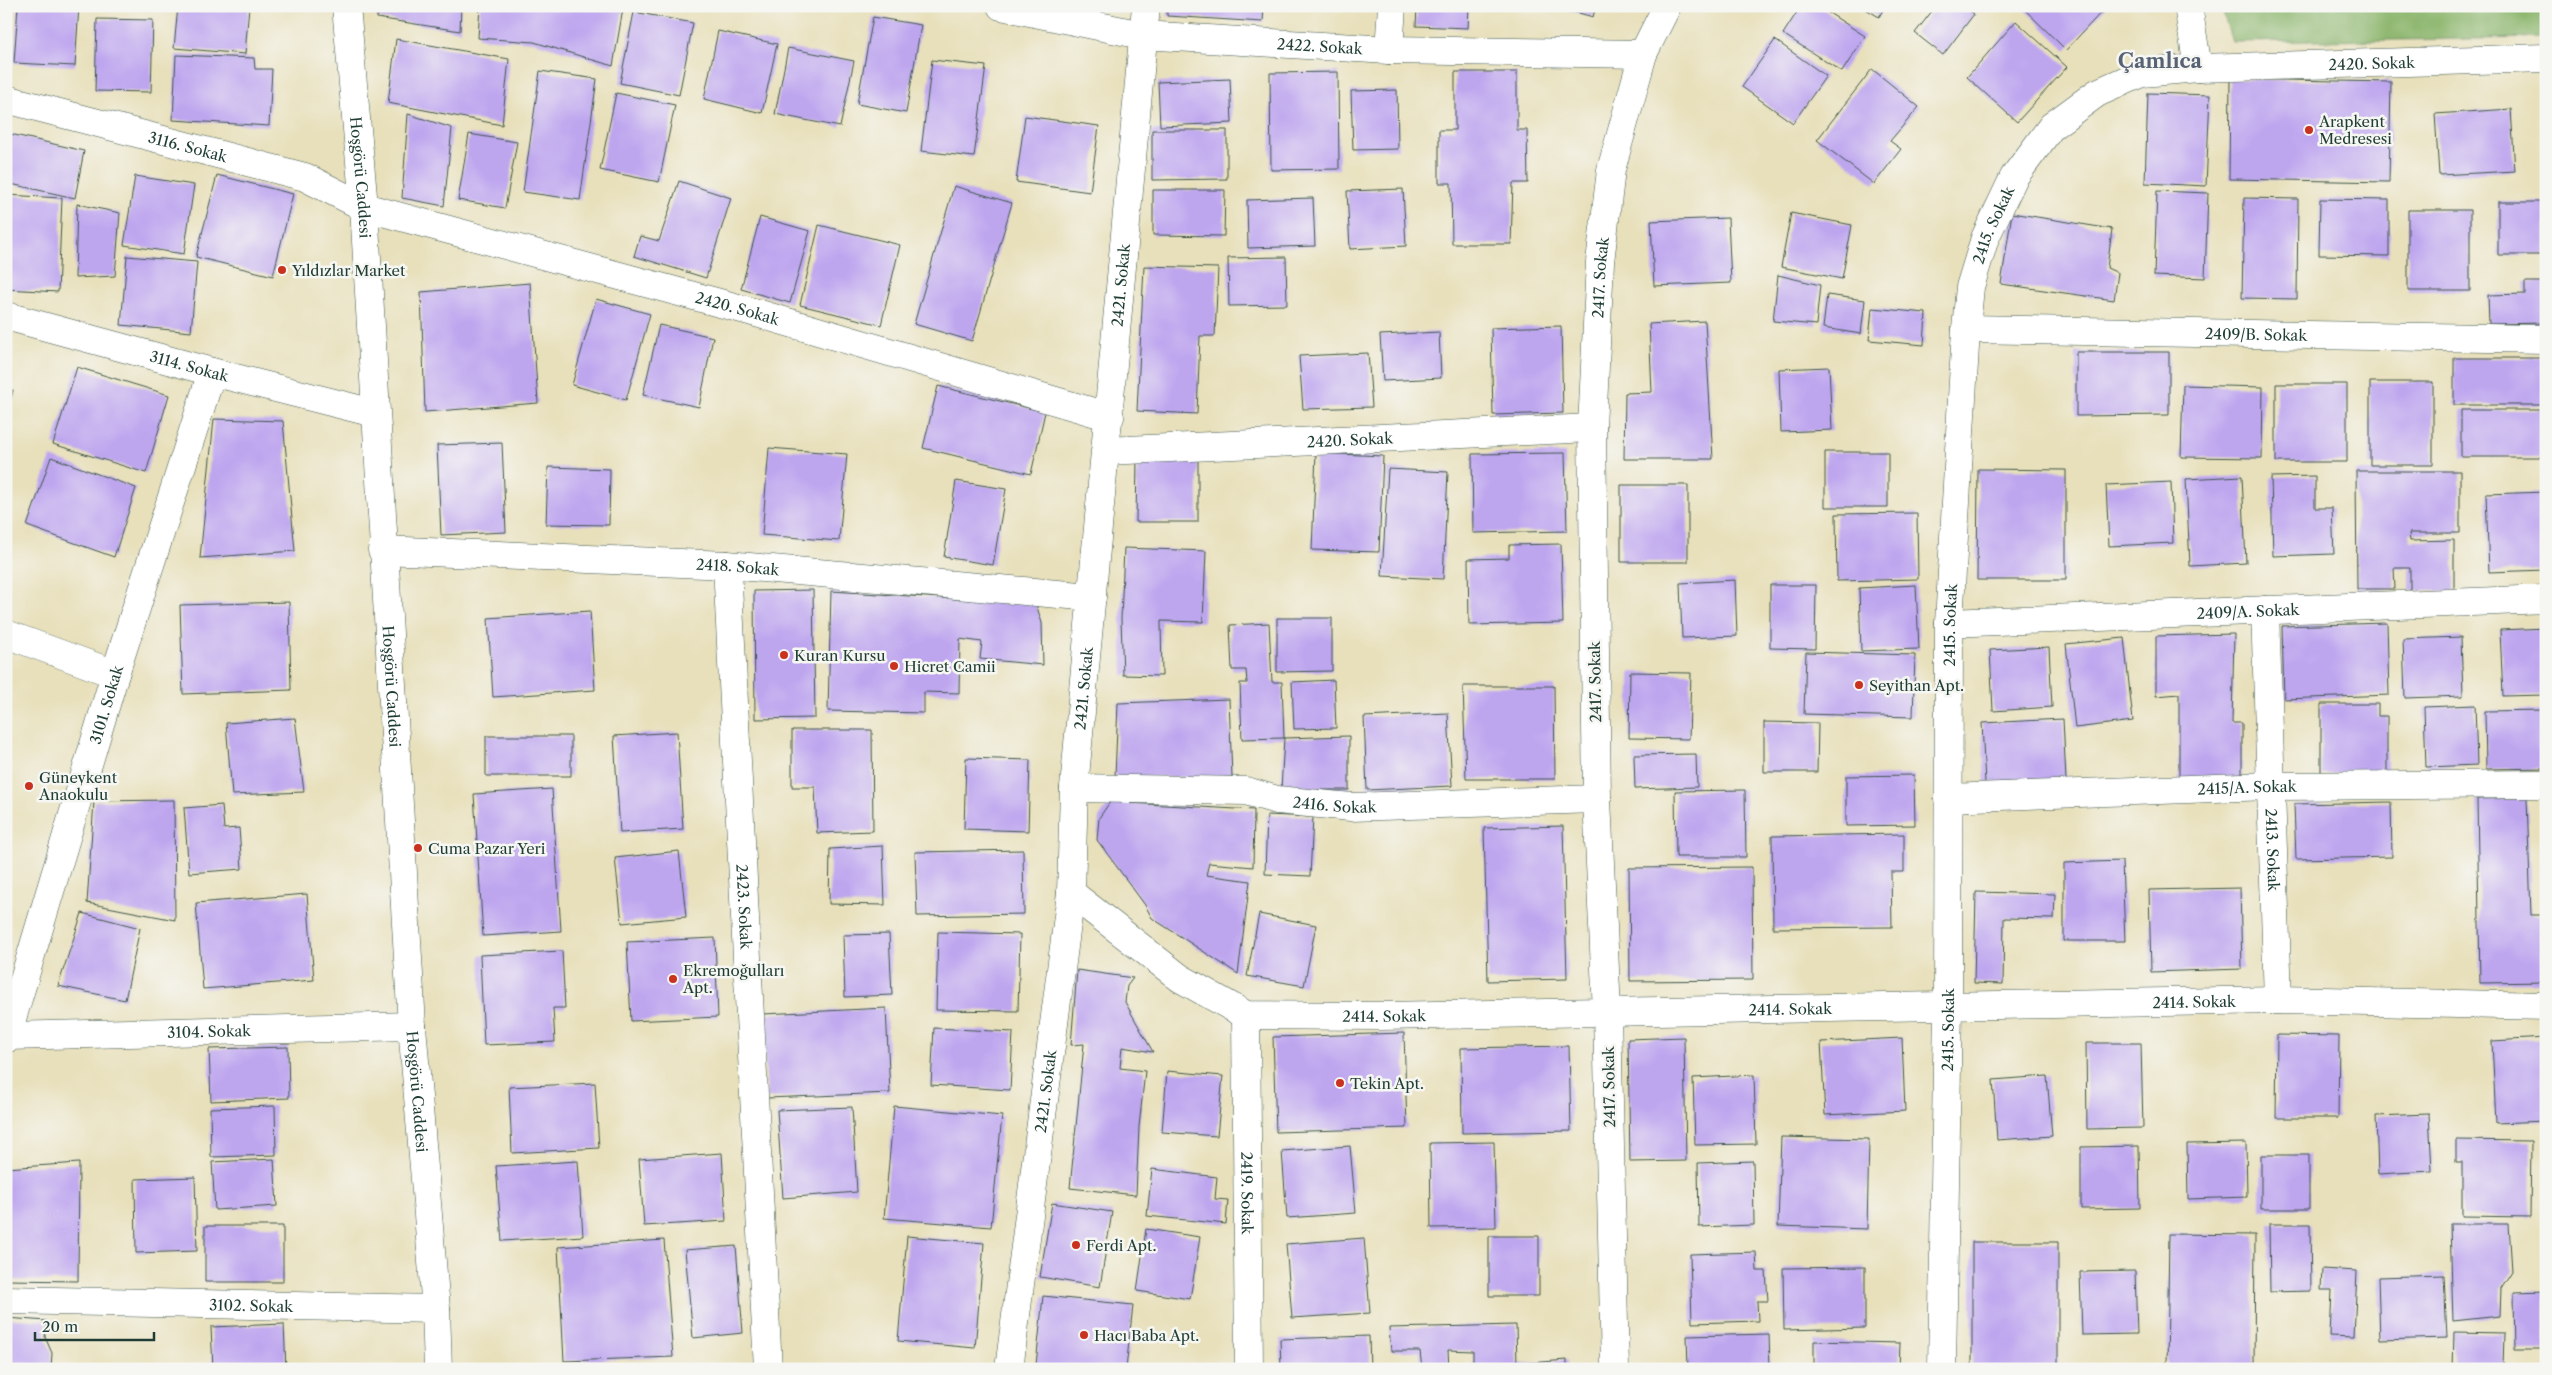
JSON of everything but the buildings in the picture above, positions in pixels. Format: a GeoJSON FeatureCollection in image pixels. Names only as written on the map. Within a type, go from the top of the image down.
{"type":"FeatureCollection","features":[{"type":"Feature","properties":{"kind":"street","name":"Hoşgörü Caddesi"},"geometry":{"type":"LineString","coordinates":[[346,6],[364,207],[382,550],[398,780],[412,1026],[436,1309],[438,1369]]}},
{"type":"Feature","properties":{"kind":"street","name":"2422. Sokak"},"geometry":{"type":"LineString","coordinates":[[1001,6],[1142,36],[1389,50],[1643,54]]}},
{"type":"Feature","properties":{"kind":"street","name":"2421. Sokak"},"geometry":{"type":"LineString","coordinates":[[1009,1369],[1071,893],[1074,788],[1110,416],[1146,6]]}},
{"type":"Feature","properties":{"kind":"street"},"geometry":{"type":"LineString","coordinates":[[1389,50],[1392,6]]}},
{"type":"Feature","properties":{"kind":"street","name":"2417. Sokak"},"geometry":{"type":"LineString","coordinates":[[1615,1369],[1607,1012],[1597,799],[1592,428],[1600,262],[1611,170],[1643,54],[1667,6]]}},
{"type":"Feature","properties":{"kind":"street"},"geometry":{"type":"LineString","coordinates":[[2188,6],[2198,68]]}},
{"type":"Feature","properties":{"kind":"street","name":"2420. Sokak"},"geometry":{"type":"LineString","coordinates":[[2198,68],[2546,58]]}},
{"type":"Feature","properties":{"kind":"street","name":"2415. Sokak"},"geometry":{"type":"LineString","coordinates":[[1942,1369],[1948,1005],[1950,623],[1966,328],[1970,287],[1985,238],[2014,177],[2052,126],[2097,93],[2142,73],[2198,68]]}},
{"type":"Feature","properties":{"kind":"street","name":"3116. Sokak"},"geometry":{"type":"LineString","coordinates":[[6,99],[305,177],[364,207]]}},
{"type":"Feature","properties":{"kind":"street","name":"2420. Sokak"},"geometry":{"type":"LineString","coordinates":[[364,207],[753,312],[1110,416]]}},
{"type":"Feature","properties":{"kind":"street","name":"3114. Sokak"},"geometry":{"type":"LineString","coordinates":[[6,316],[212,372],[374,413]]}},
{"type":"Feature","properties":{"kind":"street","name":"2409/B. Sokak"},"geometry":{"type":"LineString","coordinates":[[1966,328],[2546,339]]}},
{"type":"Feature","properties":{"kind":"street","name":"3101. Sokak"},"geometry":{"type":"LineString","coordinates":[[7,1038],[115,674],[212,372]]}},
{"type":"Feature","properties":{"kind":"street","name":"2420. Sokak"},"geometry":{"type":"LineString","coordinates":[[1106,451],[1592,428]]}},
{"type":"Feature","properties":{"kind":"street","name":"2418. Sokak"},"geometry":{"type":"LineString","coordinates":[[382,550],[728,565],[1092,597]]}},
{"type":"Feature","properties":{"kind":"street","name":"2423. Sokak"},"geometry":{"type":"LineString","coordinates":[[728,565],[768,1369]]}},
{"type":"Feature","properties":{"kind":"street","name":"2409/A. Sokak"},"geometry":{"type":"LineString","coordinates":[[1950,623],[2546,598]]}},
{"type":"Feature","properties":{"kind":"street","name":"2413. Sokak"},"geometry":{"type":"LineString","coordinates":[[2265,610],[2269,786],[2278,1000]]}},
{"type":"Feature","properties":{"kind":"street"},"geometry":{"type":"LineString","coordinates":[[6,634],[115,674]]}},
{"type":"Feature","properties":{"kind":"street","name":"2415/A. Sokak"},"geometry":{"type":"LineString","coordinates":[[1948,798],[2269,786],[2546,784]]}},
{"type":"Feature","properties":{"kind":"street","name":"2416. Sokak"},"geometry":{"type":"LineString","coordinates":[[1074,788],[1246,791],[1277,800],[1351,807],[1597,799]]}},
{"type":"Feature","properties":{"kind":"street","name":"2414. Sokak"},"geometry":{"type":"LineString","coordinates":[[1071,893],[1180,978],[1246,1015],[1607,1012],[2278,1000],[2546,1006]]}},
{"type":"Feature","properties":{"kind":"street","name":"2419. Sokak"},"geometry":{"type":"LineString","coordinates":[[1246,1015],[1249,1369]]}},
{"type":"Feature","properties":{"kind":"street","name":"3104. Sokak"},"geometry":{"type":"LineString","coordinates":[[7,1038],[412,1026]]}},
{"type":"Feature","properties":{"kind":"street","name":"3102. Sokak"},"geometry":{"type":"LineString","coordinates":[[6,1300],[436,1309]]}},
{"type":"Feature","properties":{"kind":"green space"},"geometry":{"type":"Polygon","coordinates":[[[2221,6],[2546,6],[2546,38],[2232,42],[2221,6]]]}},
{"type":"Feature","properties":{"kind":"place","name":"Arapkent Medresesi"},"geometry":{"type":"Point","coordinates":[2309,130]}},
{"type":"Feature","properties":{"kind":"place","name":"Yıldızlar Market"},"geometry":{"type":"Point","coordinates":[282,270]}},
{"type":"Feature","properties":{"kind":"place","name":"Kuran Kursu"},"geometry":{"type":"Point","coordinates":[784,655]}},
{"type":"Feature","properties":{"kind":"place","name":"Hicret Camii"},"geometry":{"type":"Point","coordinates":[894,666]}},
{"type":"Feature","properties":{"kind":"place","name":"Seyithan Apt."},"geometry":{"type":"Point","coordinates":[1859,685]}},
{"type":"Feature","properties":{"kind":"place","name":"Güneykent Anaokulu"},"geometry":{"type":"Point","coordinates":[29,786]}},
{"type":"Feature","properties":{"kind":"place","name":"Cuma Pazar Yeri"},"geometry":{"type":"Point","coordinates":[418,848]}},
{"type":"Feature","properties":{"kind":"place","name":"Ekremoğulları Apt."},"geometry":{"type":"Point","coordinates":[673,979]}},
{"type":"Feature","properties":{"kind":"place","name":"Tekin Apt."},"geometry":{"type":"Point","coordinates":[1340,1083]}},
{"type":"Feature","properties":{"kind":"place","name":"Ferdi Apt."},"geometry":{"type":"Point","coordinates":[1076,1245]}},
{"type":"Feature","properties":{"kind":"place","name":"Hacı Baba Apt."},"geometry":{"type":"Point","coordinates":[1084,1335]}},
{"type":"Feature","properties":{"kind":"district","name":"Çamlıca"},"geometry":{"type":"Point","coordinates":[2160,61]}}]}
